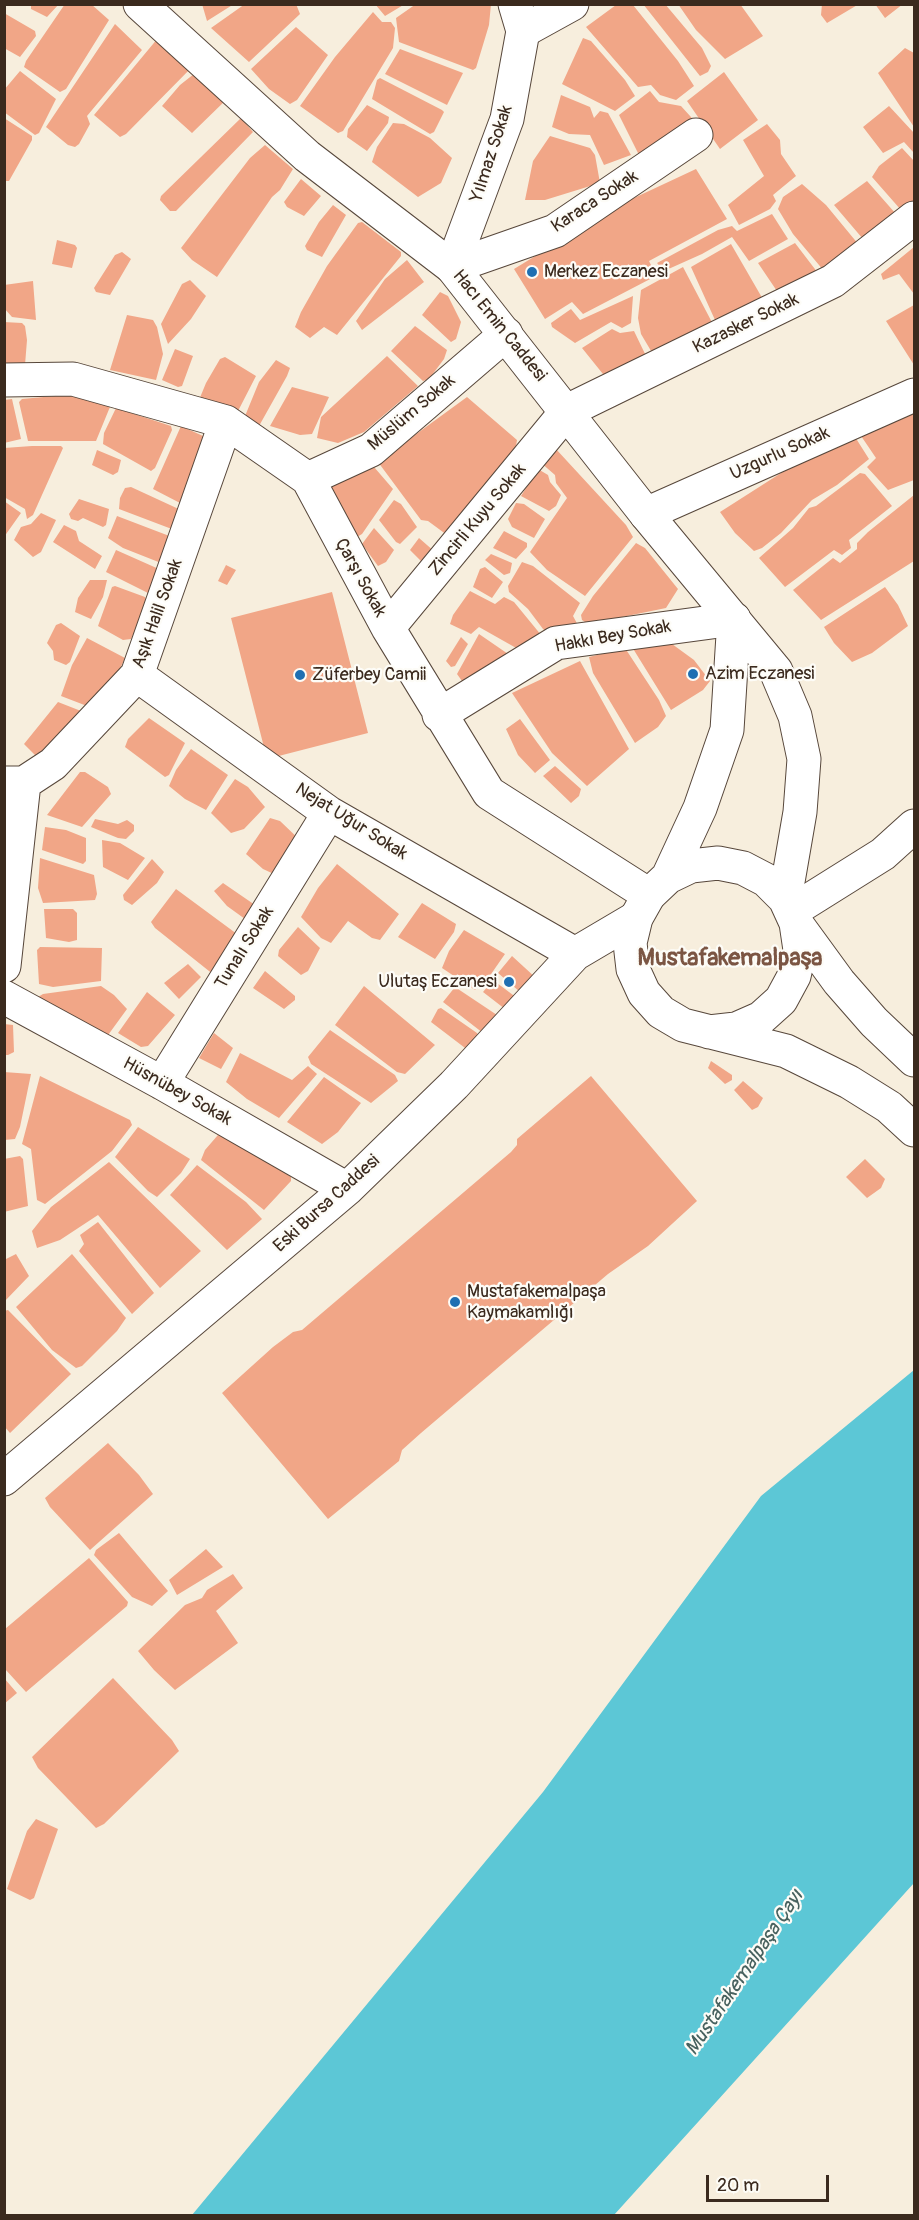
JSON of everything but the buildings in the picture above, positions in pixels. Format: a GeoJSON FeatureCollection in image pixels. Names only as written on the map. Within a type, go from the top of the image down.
{"type":"FeatureCollection","features":[{"type":"Feature","properties":{"kind":"street"},"geometry":{"type":"LineString","coordinates":[[519,18],[572,4]]}},
{"type":"Feature","properties":{"kind":"street","name":"Hacı Emin Caddesi"},"geometry":{"type":"LineString","coordinates":[[145,6],[307,156],[452,267],[646,514],[776,671],[795,716],[804,759],[791,911]]}},
{"type":"Feature","properties":{"kind":"street","name":"Yılmaz Sokak"},"geometry":{"type":"LineString","coordinates":[[452,267],[507,119],[519,18]]}},
{"type":"Feature","properties":{"kind":"street","name":"Karaca Sokak"},"geometry":{"type":"LineString","coordinates":[[452,267],[555,231],[696,135]]}},
{"type":"Feature","properties":{"kind":"street","name":"Kazasker Sokak"},"geometry":{"type":"LineString","coordinates":[[567,411],[833,281],[915,218]]}},
{"type":"Feature","properties":{"kind":"street","name":"Müslüm Sokak"},"geometry":{"type":"LineString","coordinates":[[308,479],[371,450],[506,334]]}},
{"type":"Feature","properties":{"kind":"street","name":"Çarşı Sokak"},"geometry":{"type":"LineString","coordinates":[[4,380],[73,379],[226,422],[308,479],[388,628],[439,715],[489,793],[651,896]]}},
{"type":"Feature","properties":{"kind":"street","name":"Uzgurlu Sokak"},"geometry":{"type":"LineString","coordinates":[[646,514],[915,394]]}},
{"type":"Feature","properties":{"kind":"street","name":"Zincirli Kuyu Sokak"},"geometry":{"type":"LineString","coordinates":[[388,628],[567,411]]}},
{"type":"Feature","properties":{"kind":"street","name":"Aşık Halil Sokak"},"geometry":{"type":"LineString","coordinates":[[14,783],[53,764],[137,675],[226,422]]}},
{"type":"Feature","properties":{"kind":"street"},"geometry":{"type":"LineString","coordinates":[[734,618],[727,730],[700,808],[651,896],[630,943],[633,969],[644,993],[661,1012],[683,1025],[786,1051],[849,1082],[889,1107],[915,1130]]}},
{"type":"Feature","properties":{"kind":"street","name":"Hakkı Bey Sokak"},"geometry":{"type":"LineString","coordinates":[[439,715],[556,643],[734,618]]}},
{"type":"Feature","properties":{"kind":"street","name":"Nejat Uğur Sokak"},"geometry":{"type":"LineString","coordinates":[[137,675],[329,813],[575,954]]}},
{"type":"Feature","properties":{"kind":"street"},"geometry":{"type":"LineString","coordinates":[[4,966],[14,783]]}},
{"type":"Feature","properties":{"kind":"street","name":"Tunalı Sokak"},"geometry":{"type":"LineString","coordinates":[[162,1083],[329,813]]}},
{"type":"Feature","properties":{"kind":"street"},"geometry":{"type":"LineString","coordinates":[[791,911],[883,854],[915,826]]}},
{"type":"Feature","properties":{"kind":"street"},"geometry":{"type":"LineString","coordinates":[[651,896],[691,866],[726,864],[743,868],[766,880],[791,911],[839,982],[867,1014],[915,1060]]}},
{"type":"Feature","properties":{"kind":"street","name":"Eski Bursa Caddesi"},"geometry":{"type":"LineString","coordinates":[[4,1479],[347,1189],[454,1085],[575,954],[651,896]]}},
{"type":"Feature","properties":{"kind":"street"},"geometry":{"type":"LineString","coordinates":[[708,1032],[736,1029],[761,1018],[781,1000],[794,976],[800,950],[791,911]]}},
{"type":"Feature","properties":{"kind":"street","name":"Hüsnübey Sokak"},"geometry":{"type":"LineString","coordinates":[[4,997],[162,1083],[347,1189]]}},
{"type":"Feature","properties":{"kind":"water","name":"Mustafakemalpaşa Çayı"},"geometry":{"type":"Polygon","coordinates":[[[914,1370],[914,1883],[614,2215],[192,2215],[543,1792],[761,1496],[914,1370]]]}},
{"type":"Feature","properties":{"kind":"place","name":"Merkez Eczanesi"},"geometry":{"type":"Point","coordinates":[532,272]}},
{"type":"Feature","properties":{"kind":"place","name":"Azim Eczanesi"},"geometry":{"type":"Point","coordinates":[693,674]}},
{"type":"Feature","properties":{"kind":"place","name":"Züferbey Camii"},"geometry":{"type":"Point","coordinates":[300,675]}},
{"type":"Feature","properties":{"kind":"place","name":"Ulutaş Eczanesi"},"geometry":{"type":"Point","coordinates":[509,982]}},
{"type":"Feature","properties":{"kind":"place","name":"Mustafakemalpaşa Kaymakamlığı"},"geometry":{"type":"Point","coordinates":[455,1302]}},
{"type":"Feature","properties":{"kind":"district","name":"Mustafakemalpaşa"},"geometry":{"type":"Point","coordinates":[730,959]}}]}
